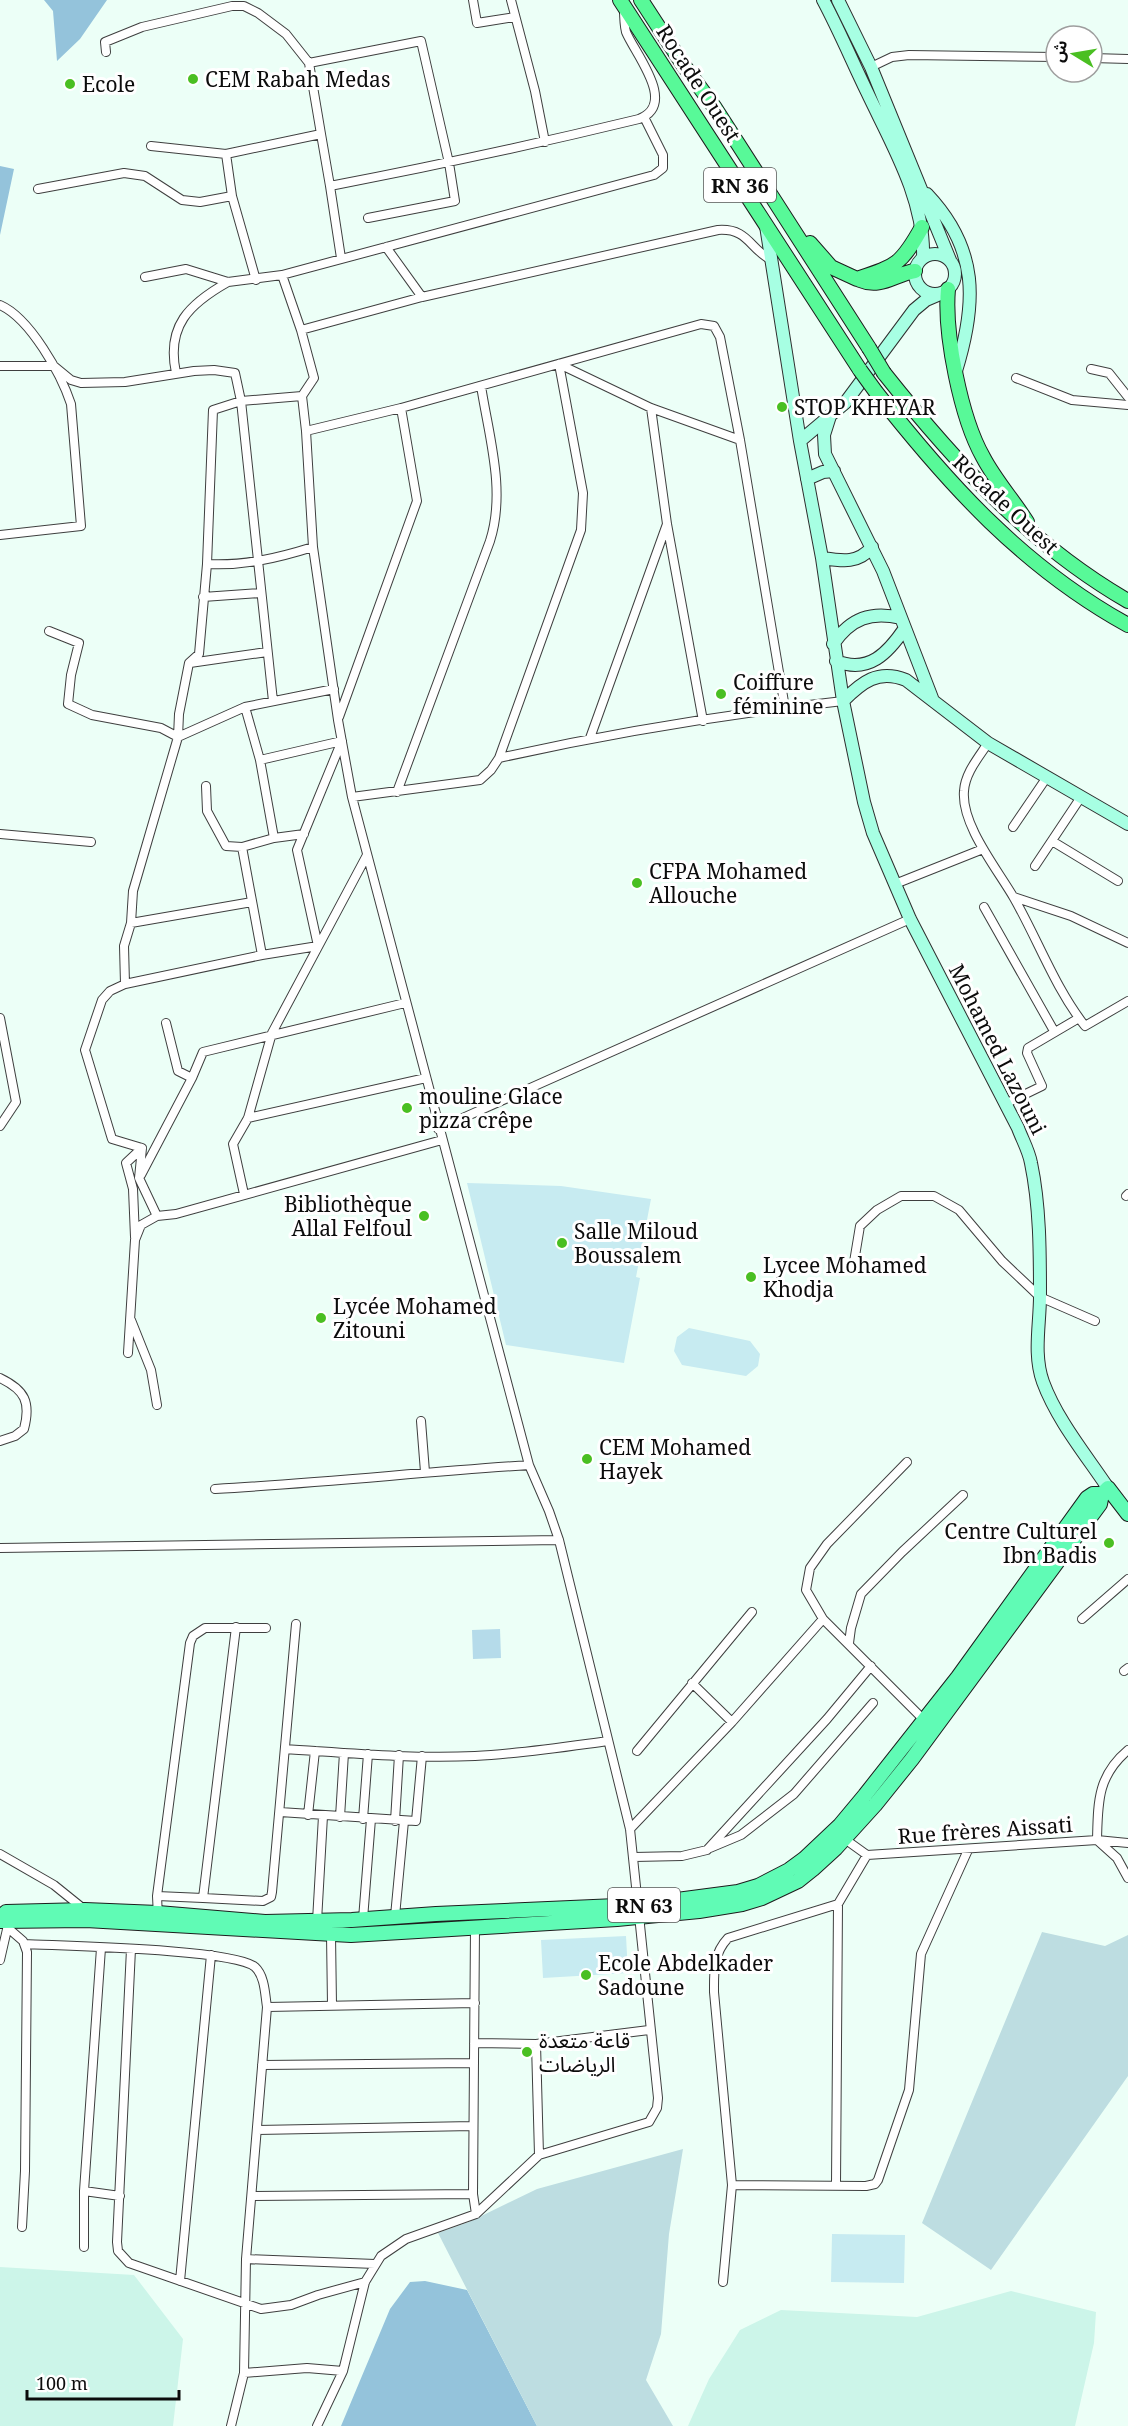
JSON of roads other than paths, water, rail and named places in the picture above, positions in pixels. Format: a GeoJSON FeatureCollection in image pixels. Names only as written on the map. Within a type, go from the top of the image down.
{"type":"FeatureCollection","features":[{"type":"Feature","properties":{"kind":"highway","name":"Rocade Ouest"},"geometry":{"type":"LineString","coordinates":[[641,0],[784,215],[884,372],[954,458],[1001,505],[1034,535],[1077,568],[1128,601]]}},
{"type":"Feature","properties":{"kind":"highway","name":"Rocade Ouest"},"geometry":{"type":"LineString","coordinates":[[622,2],[860,370],[947,480],[1002,534],[1068,588],[1128,625]]}},
{"type":"Feature","properties":{"kind":"highway"},"geometry":{"type":"LineString","coordinates":[[784,215],[798,227],[831,267],[857,279],[876,284],[916,278]]}},
{"type":"Feature","properties":{"kind":"highway"},"geometry":{"type":"LineString","coordinates":[[857,279],[889,269],[905,255],[922,227]]}},
{"type":"Feature","properties":{"kind":"highway"},"geometry":{"type":"LineString","coordinates":[[944,292],[956,371],[965,413],[976,445],[1034,535]]}},
{"type":"Feature","properties":{"kind":"main road"},"geometry":{"type":"LineString","coordinates":[[823,0],[901,167],[922,227],[923,257]]}},
{"type":"Feature","properties":{"kind":"main road"},"geometry":{"type":"LineString","coordinates":[[800,441],[831,416],[854,393],[909,317],[920,305],[944,292],[955,275],[871,67],[838,0]]}},
{"type":"Feature","properties":{"kind":"main road"},"geometry":{"type":"LineString","coordinates":[[920,186],[935,202],[954,231],[969,269],[970,305],[963,347],[956,371]]}},
{"type":"Feature","properties":{"kind":"main road","name":"Mohamed Lazouni"},"geometry":{"type":"LineString","coordinates":[[766,224],[800,441],[822,558],[833,644],[864,802],[873,832],[910,919],[1005,1104],[1031,1160],[1037,1200],[1040,1298],[1037,1354],[1043,1382],[1105,1491]]}},
{"type":"Feature","properties":{"kind":"main road"},"geometry":{"type":"LineString","coordinates":[[909,317],[914,304],[919,261],[934,253],[946,256],[950,260]]}},
{"type":"Feature","properties":{"kind":"main road"},"geometry":{"type":"LineString","coordinates":[[916,278],[929,293],[944,292]]}},
{"type":"Feature","properties":{"kind":"main road"},"geometry":{"type":"LineString","coordinates":[[831,416],[824,435],[827,460],[872,547],[933,702]]}},
{"type":"Feature","properties":{"kind":"main road"},"geometry":{"type":"LineString","coordinates":[[807,479],[823,472],[834,471]]}},
{"type":"Feature","properties":{"kind":"main road"},"geometry":{"type":"LineString","coordinates":[[822,558],[853,560],[864,556],[872,547]]}},
{"type":"Feature","properties":{"kind":"main road"},"geometry":{"type":"LineString","coordinates":[[833,644],[845,628],[863,617],[876,615],[903,623]]}},
{"type":"Feature","properties":{"kind":"main road"},"geometry":{"type":"LineString","coordinates":[[836,661],[854,666],[872,662],[891,648],[903,623]]}},
{"type":"Feature","properties":{"kind":"main road"},"geometry":{"type":"LineString","coordinates":[[872,662],[876,676]]}},
{"type":"Feature","properties":{"kind":"main road"},"geometry":{"type":"LineString","coordinates":[[843,702],[864,681],[876,676],[890,675],[906,680],[988,743],[1128,824]]}},
{"type":"Feature","properties":{"kind":"main road"},"geometry":{"type":"LineString","coordinates":[[1105,1491],[1128,1514]]}},
{"type":"Feature","properties":{"kind":"main road"},"geometry":{"type":"LineString","coordinates":[[839,1835],[965,1668],[1087,1498],[1105,1491]]}},
{"type":"Feature","properties":{"kind":"main road"},"geometry":{"type":"LineString","coordinates":[[331,1935],[475,1928],[639,1911],[710,1910],[762,1898],[798,1881],[912,1759],[1100,1504],[1105,1491]]}},
{"type":"Feature","properties":{"kind":"main road","name":"RN 63"},"geometry":{"type":"LineString","coordinates":[[5,1919],[85,1910],[331,1935]]}},
{"type":"Feature","properties":{"kind":"main road","name":"RN 63"},"geometry":{"type":"LineString","coordinates":[[5,1919],[316,1921],[395,1916],[639,1911]]}},
{"type":"Feature","properties":{"kind":"street"},"geometry":{"type":"LineString","coordinates":[[473,0],[477,22],[515,16]]}},
{"type":"Feature","properties":{"kind":"street"},"geometry":{"type":"LineString","coordinates":[[512,0],[535,91],[545,142]]}},
{"type":"Feature","properties":{"kind":"street"},"geometry":{"type":"LineString","coordinates":[[330,186],[545,142],[644,117],[653,108],[654,92],[651,80],[625,29],[622,2]]}},
{"type":"Feature","properties":{"kind":"street"},"geometry":{"type":"LineString","coordinates":[[106,52],[105,42],[142,27],[231,6],[244,6],[258,13],[286,34],[309,63],[341,258]]}},
{"type":"Feature","properties":{"kind":"street"},"geometry":{"type":"LineString","coordinates":[[309,63],[421,41],[449,163],[455,201],[368,218]]}},
{"type":"Feature","properties":{"kind":"street"},"geometry":{"type":"LineString","coordinates":[[871,67],[892,57],[909,54],[1044,57]]}},
{"type":"Feature","properties":{"kind":"street"},"geometry":{"type":"LineString","coordinates":[[1104,58],[1128,59]]}},
{"type":"Feature","properties":{"kind":"street"},"geometry":{"type":"LineString","coordinates":[[145,277],[186,269],[228,282],[282,275],[654,175],[663,168],[663,155],[644,117]]}},
{"type":"Feature","properties":{"kind":"street"},"geometry":{"type":"LineString","coordinates":[[151,146],[226,154],[321,135]]}},
{"type":"Feature","properties":{"kind":"street"},"geometry":{"type":"LineString","coordinates":[[226,154],[232,196],[256,280]]}},
{"type":"Feature","properties":{"kind":"street"},"geometry":{"type":"LineString","coordinates":[[38,189],[124,173],[144,176],[182,200],[200,202],[232,196]]}},
{"type":"Feature","properties":{"kind":"street"},"geometry":{"type":"LineString","coordinates":[[301,330],[422,297],[717,230],[742,234],[771,260]]}},
{"type":"Feature","properties":{"kind":"street"},"geometry":{"type":"LineString","coordinates":[[386,247],[422,297]]}},
{"type":"Feature","properties":{"kind":"street"},"geometry":{"type":"LineString","coordinates":[[282,275],[301,330],[314,378],[302,396],[313,547],[338,720],[352,797],[528,1465],[549,1511],[559,1540],[630,1829],[657,2098],[653,2117],[642,2125],[539,2155],[476,2214],[406,2239],[388,2250],[375,2264],[365,2282],[343,2371],[317,2426]]}},
{"type":"Feature","properties":{"kind":"street"},"geometry":{"type":"LineString","coordinates":[[176,373],[172,355],[173,339],[180,324],[208,293],[228,282]]}},
{"type":"Feature","properties":{"kind":"street"},"geometry":{"type":"LineString","coordinates":[[0,305],[19,317],[54,366],[66,388],[71,404],[81,526],[0,535]]}},
{"type":"Feature","properties":{"kind":"street"},"geometry":{"type":"LineString","coordinates":[[306,431],[481,387],[701,324],[714,326],[720,336],[740,440],[784,708]]}},
{"type":"Feature","properties":{"kind":"street"},"geometry":{"type":"LineString","coordinates":[[559,364],[651,408],[740,440]]}},
{"type":"Feature","properties":{"kind":"street"},"geometry":{"type":"LineString","coordinates":[[352,797],[480,780],[492,770],[499,758],[581,530],[583,493],[559,364]]}},
{"type":"Feature","properties":{"kind":"street"},"geometry":{"type":"LineString","coordinates":[[0,366],[54,366],[71,381],[81,383],[125,382],[176,373],[214,370],[235,373],[241,401],[273,701]]}},
{"type":"Feature","properties":{"kind":"street"},"geometry":{"type":"LineString","coordinates":[[1091,369],[1109,373],[1128,397]]}},
{"type":"Feature","properties":{"kind":"street"},"geometry":{"type":"LineString","coordinates":[[1016,378],[1072,400],[1128,405]]}},
{"type":"Feature","properties":{"kind":"street"},"geometry":{"type":"LineString","coordinates":[[397,792],[497,517],[497,490],[481,387]]}},
{"type":"Feature","properties":{"kind":"street"},"geometry":{"type":"LineString","coordinates":[[125,984],[124,946],[131,923],[133,891],[178,737],[179,714],[189,663],[199,654],[207,564],[213,410],[241,401],[302,396]]}},
{"type":"Feature","properties":{"kind":"street"},"geometry":{"type":"LineString","coordinates":[[338,720],[417,501],[401,408]]}},
{"type":"Feature","properties":{"kind":"street"},"geometry":{"type":"LineString","coordinates":[[651,408],[668,524],[703,721]]}},
{"type":"Feature","properties":{"kind":"street"},"geometry":{"type":"LineString","coordinates":[[590,738],[668,524]]}},
{"type":"Feature","properties":{"kind":"street"},"geometry":{"type":"LineString","coordinates":[[207,564],[234,566],[313,547]]}},
{"type":"Feature","properties":{"kind":"street"},"geometry":{"type":"LineString","coordinates":[[203,597],[261,593]]}},
{"type":"Feature","properties":{"kind":"street"},"geometry":{"type":"LineString","coordinates":[[49,631],[79,643],[71,675],[68,704],[92,715],[161,728],[178,737]]}},
{"type":"Feature","properties":{"kind":"street"},"geometry":{"type":"LineString","coordinates":[[189,663],[267,652]]}},
{"type":"Feature","properties":{"kind":"street"},"geometry":{"type":"LineString","coordinates":[[178,737],[244,707],[334,690]]}},
{"type":"Feature","properties":{"kind":"street"},"geometry":{"type":"LineString","coordinates":[[499,758],[590,738],[784,708],[843,702]]}},
{"type":"Feature","properties":{"kind":"street"},"geometry":{"type":"LineString","coordinates":[[244,707],[260,760],[274,838]]}},
{"type":"Feature","properties":{"kind":"street"},"geometry":{"type":"LineString","coordinates":[[260,760],[342,741]]}},
{"type":"Feature","properties":{"kind":"street"},"geometry":{"type":"LineString","coordinates":[[318,946],[297,850],[342,741]]}},
{"type":"Feature","properties":{"kind":"street"},"geometry":{"type":"LineString","coordinates":[[988,743],[970,771],[963,792],[966,810],[982,849],[1014,897],[1072,1009],[1085,1026],[1128,1000]]}},
{"type":"Feature","properties":{"kind":"street"},"geometry":{"type":"LineString","coordinates":[[1013,826],[1047,777]]}},
{"type":"Feature","properties":{"kind":"street"},"geometry":{"type":"LineString","coordinates":[[206,786],[207,811],[226,846],[242,847],[274,838],[304,834]]}},
{"type":"Feature","properties":{"kind":"street"},"geometry":{"type":"LineString","coordinates":[[1035,866],[1081,797]]}},
{"type":"Feature","properties":{"kind":"street"},"geometry":{"type":"LineString","coordinates":[[0,834],[91,842]]}},
{"type":"Feature","properties":{"kind":"street"},"geometry":{"type":"LineString","coordinates":[[1052,841],[1118,881]]}},
{"type":"Feature","properties":{"kind":"street"},"geometry":{"type":"LineString","coordinates":[[242,847],[262,955]]}},
{"type":"Feature","properties":{"kind":"street"},"geometry":{"type":"LineString","coordinates":[[895,884],[982,849]]}},
{"type":"Feature","properties":{"kind":"street"},"geometry":{"type":"LineString","coordinates":[[244,1194],[232,1144],[248,1118],[271,1036],[367,855]]}},
{"type":"Feature","properties":{"kind":"street"},"geometry":{"type":"LineString","coordinates":[[1014,897],[1071,916],[1128,943]]}},
{"type":"Feature","properties":{"kind":"street"},"geometry":{"type":"LineString","coordinates":[[131,923],[252,902]]}},
{"type":"Feature","properties":{"kind":"street"},"geometry":{"type":"LineString","coordinates":[[984,907],[1054,1031]]}},
{"type":"Feature","properties":{"kind":"street"},"geometry":{"type":"LineString","coordinates":[[438,1129],[910,919]]}},
{"type":"Feature","properties":{"kind":"street"},"geometry":{"type":"LineString","coordinates":[[142,1148],[112,1139],[85,1050],[102,1000],[110,991],[125,984],[262,955],[318,946]]}},
{"type":"Feature","properties":{"kind":"street"},"geometry":{"type":"LineString","coordinates":[[139,1178],[192,1078],[202,1052],[405,1003]]}},
{"type":"Feature","properties":{"kind":"street"},"geometry":{"type":"LineString","coordinates":[[0,1018],[16,1102],[0,1126]]}},
{"type":"Feature","properties":{"kind":"street"},"geometry":{"type":"LineString","coordinates":[[1005,1104],[1042,1086],[1027,1050],[1054,1031],[1079,1018]]}},
{"type":"Feature","properties":{"kind":"street"},"geometry":{"type":"LineString","coordinates":[[166,1023],[178,1071],[192,1078]]}},
{"type":"Feature","properties":{"kind":"street"},"geometry":{"type":"LineString","coordinates":[[248,1118],[426,1078]]}},
{"type":"Feature","properties":{"kind":"street"},"geometry":{"type":"LineString","coordinates":[[135,1240],[141,1225],[157,1216],[176,1214],[442,1140]]}},
{"type":"Feature","properties":{"kind":"street"},"geometry":{"type":"LineString","coordinates":[[142,1148],[139,1178],[157,1216]]}},
{"type":"Feature","properties":{"kind":"street"},"geometry":{"type":"LineString","coordinates":[[128,1353],[135,1240],[133,1189],[126,1163],[142,1148]]}},
{"type":"Feature","properties":{"kind":"street"},"geometry":{"type":"LineString","coordinates":[[853,1268],[860,1226],[877,1210],[901,1196],[934,1196],[959,1210],[1002,1261],[1040,1298],[1095,1321]]}},
{"type":"Feature","properties":{"kind":"street"},"geometry":{"type":"LineString","coordinates":[[130,1317],[151,1370],[157,1405]]}},
{"type":"Feature","properties":{"kind":"street"},"geometry":{"type":"LineString","coordinates":[[0,1378],[12,1384],[26,1400],[28,1413],[24,1429],[15,1436],[0,1440]]}},
{"type":"Feature","properties":{"kind":"street"},"geometry":{"type":"LineString","coordinates":[[420,1421],[425,1472]]}},
{"type":"Feature","properties":{"kind":"street"},"geometry":{"type":"LineString","coordinates":[[908,1462],[827,1544],[810,1568],[806,1590],[823,1619],[924,1720]]}},
{"type":"Feature","properties":{"kind":"street"},"geometry":{"type":"LineString","coordinates":[[215,1490],[338,1482],[425,1472],[528,1465]]}},
{"type":"Feature","properties":{"kind":"street"},"geometry":{"type":"LineString","coordinates":[[849,1643],[861,1594],[963,1495]]}},
{"type":"Feature","properties":{"kind":"street"},"geometry":{"type":"LineString","coordinates":[[0,1548],[559,1540]]}},
{"type":"Feature","properties":{"kind":"street"},"geometry":{"type":"LineString","coordinates":[[1082,1619],[1128,1579]]}},
{"type":"Feature","properties":{"kind":"street"},"geometry":{"type":"LineString","coordinates":[[637,1751],[752,1612]]}},
{"type":"Feature","properties":{"kind":"street"},"geometry":{"type":"LineString","coordinates":[[630,1829],[732,1722],[823,1619]]}},
{"type":"Feature","properties":{"kind":"street"},"geometry":{"type":"LineString","coordinates":[[157,1896],[263,1901],[271,1897],[296,1624]]}},
{"type":"Feature","properties":{"kind":"street"},"geometry":{"type":"LineString","coordinates":[[203,1898],[236,1627]]}},
{"type":"Feature","properties":{"kind":"street"},"geometry":{"type":"LineString","coordinates":[[158,1919],[157,1896],[190,1643],[194,1636],[206,1628],[266,1628]]}},
{"type":"Feature","properties":{"kind":"street"},"geometry":{"type":"LineString","coordinates":[[707,1850],[871,1666]]}},
{"type":"Feature","properties":{"kind":"street"},"geometry":{"type":"LineString","coordinates":[[692,1683],[732,1722]]}},
{"type":"Feature","properties":{"kind":"street"},"geometry":{"type":"LineString","coordinates":[[634,1857],[682,1856],[707,1850],[741,1835],[794,1794],[873,1703]]}},
{"type":"Feature","properties":{"kind":"street"},"geometry":{"type":"LineString","coordinates":[[285,1749],[422,1756],[474,1756],[608,1741]]}},
{"type":"Feature","properties":{"kind":"street"},"geometry":{"type":"LineString","coordinates":[[1128,1750],[1117,1759],[1105,1776],[1099,1798],[1097,1840],[1128,1843]]}},
{"type":"Feature","properties":{"kind":"street"},"geometry":{"type":"LineString","coordinates":[[308,1815],[315,1751]]}},
{"type":"Feature","properties":{"kind":"street"},"geometry":{"type":"LineString","coordinates":[[339,1817],[344,1753]]}},
{"type":"Feature","properties":{"kind":"street"},"geometry":{"type":"LineString","coordinates":[[363,1919],[368,1754]]}},
{"type":"Feature","properties":{"kind":"street"},"geometry":{"type":"LineString","coordinates":[[395,1916],[399,1755]]}},
{"type":"Feature","properties":{"kind":"street"},"geometry":{"type":"LineString","coordinates":[[280,1812],[413,1821],[418,1818],[422,1756]]}},
{"type":"Feature","properties":{"kind":"street"},"geometry":{"type":"LineString","coordinates":[[316,1921],[323,1816]]}},
{"type":"Feature","properties":{"kind":"street"},"geometry":{"type":"LineString","coordinates":[[836,2185],[838,1904],[867,1855],[839,1835]]}},
{"type":"Feature","properties":{"kind":"street","name":"Rue frères Aissati"},"geometry":{"type":"LineString","coordinates":[[867,1855],[1097,1840],[1117,1858],[1128,1878]]}},
{"type":"Feature","properties":{"kind":"street"},"geometry":{"type":"LineString","coordinates":[[732,2185],[871,2186],[880,2175],[909,2090],[921,1954],[968,1850]]}},
{"type":"Feature","properties":{"kind":"street"},"geometry":{"type":"LineString","coordinates":[[0,1854],[54,1885],[85,1910]]}},
{"type":"Feature","properties":{"kind":"street"},"geometry":{"type":"LineString","coordinates":[[723,2282],[732,2185],[714,1992],[715,1960],[720,1947],[728,1938],[838,1904]]}},
{"type":"Feature","properties":{"kind":"street"},"geometry":{"type":"LineString","coordinates":[[5,1919],[25,1944],[25,2160],[22,2228]]}},
{"type":"Feature","properties":{"kind":"street"},"geometry":{"type":"LineString","coordinates":[[0,1960],[5,1919]]}},
{"type":"Feature","properties":{"kind":"street"},"geometry":{"type":"LineString","coordinates":[[475,1928],[473,2194],[476,2214]]}},
{"type":"Feature","properties":{"kind":"street"},"geometry":{"type":"LineString","coordinates":[[331,1935],[332,2005]]}},
{"type":"Feature","properties":{"kind":"street"},"geometry":{"type":"LineString","coordinates":[[25,1944],[211,1955],[235,1959],[256,1968],[261,1976],[267,2007],[246,2259],[244,2373],[231,2426]]}},
{"type":"Feature","properties":{"kind":"street"},"geometry":{"type":"LineString","coordinates":[[84,2247],[84,2192],[101,1948]]}},
{"type":"Feature","properties":{"kind":"street"},"geometry":{"type":"LineString","coordinates":[[131,1949],[117,2242],[123,2258],[129,2263],[261,2309],[273,2308],[365,2282]]}},
{"type":"Feature","properties":{"kind":"street"},"geometry":{"type":"LineString","coordinates":[[180,2281],[211,1955]]}},
{"type":"Feature","properties":{"kind":"street"},"geometry":{"type":"LineString","coordinates":[[267,2007],[475,2003]]}},
{"type":"Feature","properties":{"kind":"street"},"geometry":{"type":"LineString","coordinates":[[474,2043],[536,2044],[650,2030]]}},
{"type":"Feature","properties":{"kind":"street"},"geometry":{"type":"LineString","coordinates":[[536,2044],[539,2155]]}},
{"type":"Feature","properties":{"kind":"street"},"geometry":{"type":"LineString","coordinates":[[262,2065],[474,2063]]}},
{"type":"Feature","properties":{"kind":"street"},"geometry":{"type":"LineString","coordinates":[[257,2130],[473,2126]]}},
{"type":"Feature","properties":{"kind":"street"},"geometry":{"type":"LineString","coordinates":[[84,2192],[120,2196]]}},
{"type":"Feature","properties":{"kind":"street"},"geometry":{"type":"LineString","coordinates":[[252,2196],[473,2194]]}},
{"type":"Feature","properties":{"kind":"street"},"geometry":{"type":"LineString","coordinates":[[246,2259],[375,2264]]}},
{"type":"Feature","properties":{"kind":"street"},"geometry":{"type":"LineString","coordinates":[[244,2373],[307,2368],[343,2371]]}},
{"type":"Feature","properties":{"kind":"place","name":"CEM Rabah Medas"},"geometry":{"type":"Point","coordinates":[193,79]}},
{"type":"Feature","properties":{"kind":"place","name":"Ecole"},"geometry":{"type":"Point","coordinates":[70,84]}},
{"type":"Feature","properties":{"kind":"place","name":"STOP KHEYAR"},"geometry":{"type":"Point","coordinates":[782,407]}},
{"type":"Feature","properties":{"kind":"place","name":"Coiffure féminine"},"geometry":{"type":"Point","coordinates":[721,694]}},
{"type":"Feature","properties":{"kind":"place","name":"CFPA Mohamed Allouche"},"geometry":{"type":"Point","coordinates":[637,883]}},
{"type":"Feature","properties":{"kind":"place","name":"mouline Glace pizza crêpe"},"geometry":{"type":"Point","coordinates":[407,1108]}},
{"type":"Feature","properties":{"kind":"place","name":"Bibliothèque Allal Felfoul"},"geometry":{"type":"Point","coordinates":[424,1216]}},
{"type":"Feature","properties":{"kind":"place","name":"Salle Miloud Boussalem"},"geometry":{"type":"Point","coordinates":[562,1243]}},
{"type":"Feature","properties":{"kind":"place","name":"Lycee Mohamed Khodja"},"geometry":{"type":"Point","coordinates":[751,1277]}},
{"type":"Feature","properties":{"kind":"place","name":"Lycée Mohamed Zitouni"},"geometry":{"type":"Point","coordinates":[321,1318]}},
{"type":"Feature","properties":{"kind":"place","name":"CEM Mohamed Hayek"},"geometry":{"type":"Point","coordinates":[587,1459]}},
{"type":"Feature","properties":{"kind":"place","name":"Centre Culturel Ibn Badis"},"geometry":{"type":"Point","coordinates":[1109,1543]}},
{"type":"Feature","properties":{"kind":"place","name":"Ecole Abdelkader Sadoune"},"geometry":{"type":"Point","coordinates":[586,1975]}},
{"type":"Feature","properties":{"kind":"place","name":"قاعة متعدة الرياضات"},"geometry":{"type":"Point","coordinates":[527,2052]}}]}
